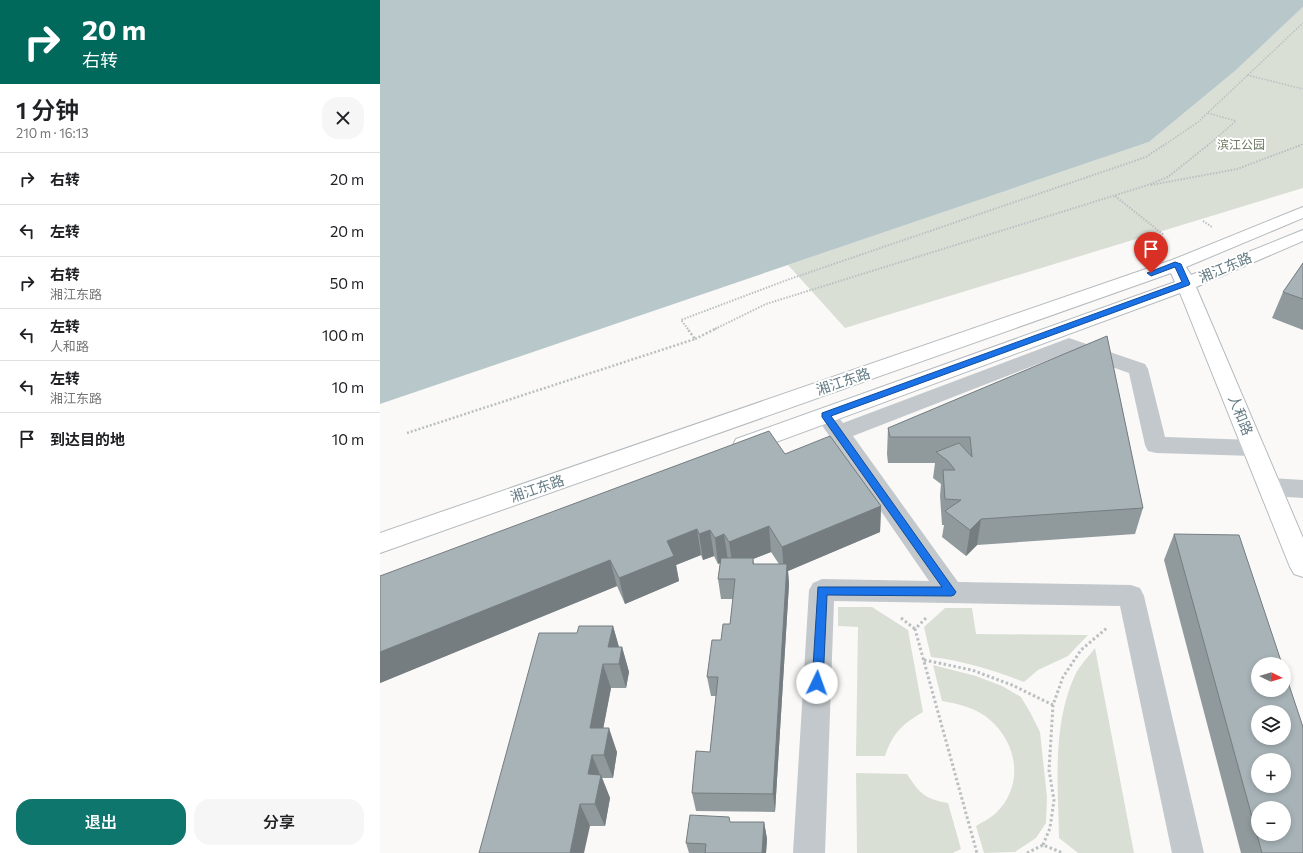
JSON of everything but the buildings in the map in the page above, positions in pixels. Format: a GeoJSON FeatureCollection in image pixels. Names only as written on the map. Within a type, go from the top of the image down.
{"type":"FeatureCollection","features":[{"type":"Feature","properties":{"kind":"main road","name":"湘江东路"},"geometry":{"type":"LineString","coordinates":[[380,543],[1178,264],[1303,212]]}},
{"type":"Feature","properties":{"kind":"main road","name":"湘江东路"},"geometry":{"type":"LineString","coordinates":[[729,450],[832,424],[1186,284],[1303,235]]}},
{"type":"Feature","properties":{"kind":"main road","name":"人和路"},"geometry":{"type":"LineString","coordinates":[[1178,264],[1303,567]]}},
{"type":"Feature","properties":{"kind":"lane"},"geometry":{"type":"LineString","coordinates":[[951,592],[832,424],[1069,345],[1138,369],[1156,445],[1254,448]]}},
{"type":"Feature","properties":{"kind":"lane"},"geometry":{"type":"LineString","coordinates":[[1270,487],[1303,489]]}},
{"type":"Feature","properties":{"kind":"lane"},"geometry":{"type":"LineString","coordinates":[[809,853],[822,590],[1132,596],[1188,853]]}},
{"type":"Feature","properties":{"kind":"path"},"geometry":{"type":"LineString","coordinates":[[695,340],[681,320],[787,280],[1146,157],[1198,122],[1303,22]]}},
{"type":"Feature","properties":{"kind":"path"},"geometry":{"type":"LineString","coordinates":[[1247,75],[1303,89]]}},
{"type":"Feature","properties":{"kind":"path"},"geometry":{"type":"LineString","coordinates":[[407,433],[695,340],[766,304],[1145,186],[1168,177],[1180,169],[1236,122],[1208,113]]}},
{"type":"Feature","properties":{"kind":"path"},"geometry":{"type":"LineString","coordinates":[[1145,186],[1237,169],[1303,144]]}},
{"type":"Feature","properties":{"kind":"path"},"geometry":{"type":"LineString","coordinates":[[1114,195],[1164,235]]}},
{"type":"Feature","properties":{"kind":"path"},"geometry":{"type":"LineString","coordinates":[[951,592],[915,629],[976,853]]}},
{"type":"Feature","properties":{"kind":"path"},"geometry":{"type":"LineString","coordinates":[[1027,853],[1043,845],[1050,828],[1054,800],[1049,770],[1053,705],[1063,677],[1081,650],[1134,606]]}},
{"type":"Feature","properties":{"kind":"path"},"geometry":{"type":"LineString","coordinates":[[923,660],[972,670],[1012,685],[1053,705]]}},
{"type":"Feature","properties":{"kind":"path"},"geometry":{"type":"LineString","coordinates":[[1043,845],[1063,853]]}},
{"type":"Feature","properties":{"kind":"green space","name":"滨江公园"},"geometry":{"type":"Polygon","coordinates":[[[1303,7],[1303,188],[845,328],[788,265],[1149,142],[1235,71],[1303,7]]]}},
{"type":"Feature","properties":{"kind":"green space"},"geometry":{"type":"Polygon","coordinates":[[[838,607],[872,607],[908,630],[923,712],[904,725],[895,735],[885,756],[856,756],[858,627],[838,626],[838,607]]]}},
{"type":"Feature","properties":{"kind":"green space"},"geometry":{"type":"Polygon","coordinates":[[[945,608],[972,608],[976,634],[1088,635],[1068,656],[1038,670],[1024,682],[978,666],[931,657],[924,627],[945,608]]]}},
{"type":"Feature","properties":{"kind":"green space"},"geometry":{"type":"Polygon","coordinates":[[[1095,648],[1134,853],[1078,853],[1059,838],[1058,755],[1063,714],[1075,675],[1095,648]]]}},
{"type":"Feature","properties":{"kind":"green space"},"geometry":{"type":"Polygon","coordinates":[[[933,665],[976,676],[1002,686],[1021,697],[1040,732],[1047,797],[1046,823],[1036,838],[1015,852],[984,853],[976,826],[996,813],[1005,802],[1011,790],[1014,778],[1014,765],[1012,753],[1007,741],[990,720],[979,712],[961,705],[942,701],[933,665]]]}},
{"type":"Feature","properties":{"kind":"green space"},"geometry":{"type":"Polygon","coordinates":[[[856,773],[907,774],[920,791],[928,797],[948,803],[961,849],[953,853],[857,853],[856,773]]]}},
{"type":"Feature","properties":{"kind":"shaded area"},"geometry":{"type":"Polygon","coordinates":[[[380,0],[1303,0],[1303,7],[1235,71],[1149,142],[380,404],[380,0]]]}},
{"type":"Feature","properties":{"kind":"route"},"geometry":{"type":"LineString","coordinates":[[817,683],[822,590],[951,592],[825,415],[1186,284],[1178,264],[1151,273]]}}]}
